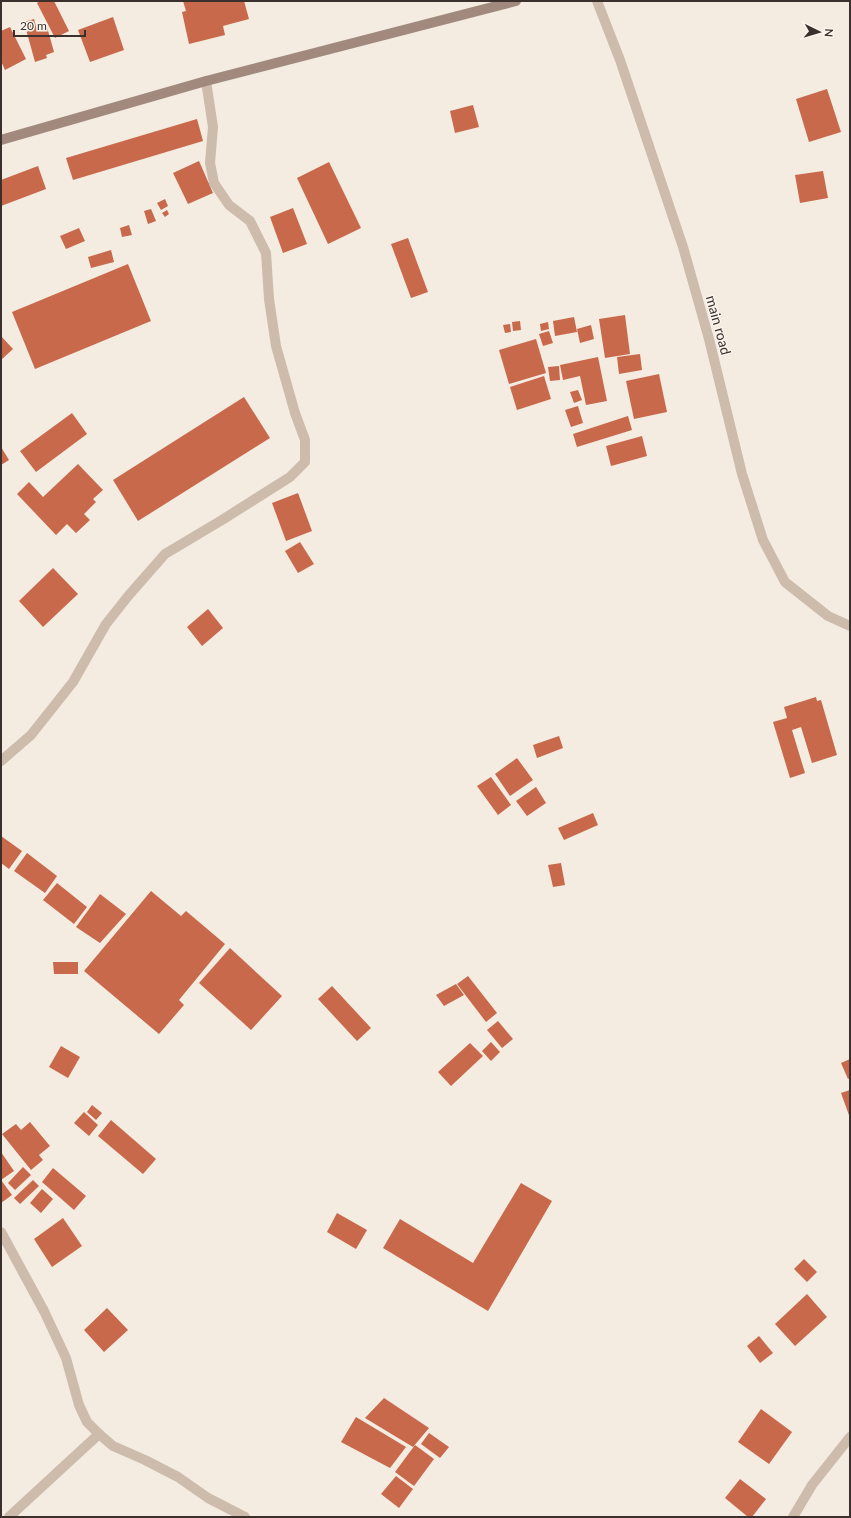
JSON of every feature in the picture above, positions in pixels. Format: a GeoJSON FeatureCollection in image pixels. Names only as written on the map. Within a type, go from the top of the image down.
{"type":"FeatureCollection","features":[{"type":"Feature","properties":{"kind":"main road"},"geometry":{"type":"LineString","coordinates":[[1,140],[206,80],[516,1]]}},
{"type":"Feature","properties":{"kind":"street","name":"main road"},"geometry":{"type":"LineString","coordinates":[[597,1],[620,60],[683,247],[709,339],[742,474],[763,540],[785,582],[828,616],[850,626]]}},
{"type":"Feature","properties":{"kind":"street"},"geometry":{"type":"LineString","coordinates":[[1,761],[31,735],[73,682],[106,624],[129,594],[165,554],[222,520],[290,476],[305,462],[305,440],[295,413],[276,346],[266,253],[250,221],[229,205],[214,184],[210,163],[213,127],[206,80]]}},
{"type":"Feature","properties":{"kind":"street"},"geometry":{"type":"LineString","coordinates":[[1,1232],[44,1311],[66,1358],[79,1405],[87,1422],[114,1446],[178,1477],[208,1498],[245,1517]]}},
{"type":"Feature","properties":{"kind":"street"},"geometry":{"type":"LineString","coordinates":[[9,1517],[99,1434]]}},
{"type":"Feature","properties":{"kind":"street"},"geometry":{"type":"LineString","coordinates":[[794,1517],[812,1485],[850,1437]]}},
{"type":"Feature","properties":{"kind":"building"},"geometry":{"type":"Polygon","coordinates":[[[40,1],[54,1],[69,31],[55,38],[37,3],[40,1]]]}},
{"type":"Feature","properties":{"kind":"building"},"geometry":{"type":"Polygon","coordinates":[[[183,1],[244,1],[249,19],[223,26],[225,35],[189,44],[182,12],[186,11],[183,1]]]}},
{"type":"Feature","properties":{"kind":"building"},"geometry":{"type":"Polygon","coordinates":[[[113,17],[124,50],[90,62],[78,30],[113,17]]]}},
{"type":"Feature","properties":{"kind":"building"},"geometry":{"type":"Polygon","coordinates":[[[34,19],[37,30],[47,27],[54,52],[46,55],[47,58],[35,62],[24,22],[34,19]]]}},
{"type":"Feature","properties":{"kind":"building"},"geometry":{"type":"Polygon","coordinates":[[[10,27],[26,59],[5,70],[1,61],[1,31],[10,27]]]}},
{"type":"Feature","properties":{"kind":"building"},"geometry":{"type":"Polygon","coordinates":[[[827,89],[841,132],[809,142],[796,99],[827,89]]]}},
{"type":"Feature","properties":{"kind":"building"},"geometry":{"type":"Polygon","coordinates":[[[473,105],[479,127],[455,133],[450,111],[473,105]]]}},
{"type":"Feature","properties":{"kind":"building"},"geometry":{"type":"Polygon","coordinates":[[[197,119],[203,141],[73,180],[66,158],[197,119]]]}},
{"type":"Feature","properties":{"kind":"building"},"geometry":{"type":"Polygon","coordinates":[[[199,161],[213,193],[188,204],[173,173],[199,161]]]}},
{"type":"Feature","properties":{"kind":"building"},"geometry":{"type":"Polygon","coordinates":[[[329,162],[361,228],[328,244],[297,178],[329,162]]]}},
{"type":"Feature","properties":{"kind":"building"},"geometry":{"type":"Polygon","coordinates":[[[38,166],[46,189],[1,206],[1,180],[38,166]]]}},
{"type":"Feature","properties":{"kind":"building"},"geometry":{"type":"Polygon","coordinates":[[[823,171],[828,198],[800,203],[795,175],[823,171]]]}},
{"type":"Feature","properties":{"kind":"building"},"geometry":{"type":"Polygon","coordinates":[[[165,199],[168,206],[161,210],[157,203],[165,199]]]}},
{"type":"Feature","properties":{"kind":"building"},"geometry":{"type":"Polygon","coordinates":[[[293,208],[307,244],[283,253],[270,217],[293,208]]]}},
{"type":"Feature","properties":{"kind":"building"},"geometry":{"type":"Polygon","coordinates":[[[151,209],[156,221],[148,224],[144,211],[151,209]]]}},
{"type":"Feature","properties":{"kind":"building"},"geometry":{"type":"Polygon","coordinates":[[[167,210],[169,214],[165,217],[162,213],[167,210]]]}},
{"type":"Feature","properties":{"kind":"building"},"geometry":{"type":"Polygon","coordinates":[[[129,225],[132,235],[122,237],[120,228],[129,225]]]}},
{"type":"Feature","properties":{"kind":"building"},"geometry":{"type":"Polygon","coordinates":[[[79,228],[85,241],[66,249],[60,236],[79,228]]]}},
{"type":"Feature","properties":{"kind":"building"},"geometry":{"type":"Polygon","coordinates":[[[408,238],[428,292],[411,298],[391,244],[408,238]]]}},
{"type":"Feature","properties":{"kind":"building"},"geometry":{"type":"Polygon","coordinates":[[[111,250],[114,262],[91,268],[88,257],[111,250]]]}},
{"type":"Feature","properties":{"kind":"building"},"geometry":{"type":"Polygon","coordinates":[[[128,264],[151,321],[35,369],[12,312],[128,264]]]}},
{"type":"Feature","properties":{"kind":"building"},"geometry":{"type":"Polygon","coordinates":[[[625,315],[630,354],[605,358],[599,319],[625,315]]]}},
{"type":"Feature","properties":{"kind":"building"},"geometry":{"type":"Polygon","coordinates":[[[574,317],[577,332],[555,336],[553,321],[574,317]]]}},
{"type":"Feature","properties":{"kind":"building"},"geometry":{"type":"Polygon","coordinates":[[[520,321],[521,330],[513,331],[512,322],[520,321]]]}},
{"type":"Feature","properties":{"kind":"building"},"geometry":{"type":"Polygon","coordinates":[[[548,322],[549,329],[541,331],[540,324],[548,322]]]}},
{"type":"Feature","properties":{"kind":"building"},"geometry":{"type":"Polygon","coordinates":[[[510,324],[511,332],[505,333],[503,325],[510,324]]]}},
{"type":"Feature","properties":{"kind":"building"},"geometry":{"type":"Polygon","coordinates":[[[591,325],[594,339],[580,343],[577,329],[591,325]]]}},
{"type":"Feature","properties":{"kind":"building"},"geometry":{"type":"Polygon","coordinates":[[[549,331],[553,343],[543,346],[539,334],[549,331]]]}},
{"type":"Feature","properties":{"kind":"building"},"geometry":{"type":"Polygon","coordinates":[[[1,336],[13,349],[1,360],[1,336]]]}},
{"type":"Feature","properties":{"kind":"building"},"geometry":{"type":"Polygon","coordinates":[[[536,339],[546,373],[509,384],[499,350],[536,339]]]}},
{"type":"Feature","properties":{"kind":"building"},"geometry":{"type":"Polygon","coordinates":[[[640,354],[642,370],[619,374],[617,357],[640,354]]]}},
{"type":"Feature","properties":{"kind":"building"},"geometry":{"type":"Polygon","coordinates":[[[598,357],[607,401],[586,405],[580,376],[563,380],[560,365],[598,357]]]}},
{"type":"Feature","properties":{"kind":"building"},"geometry":{"type":"Polygon","coordinates":[[[559,366],[560,380],[550,381],[548,367],[559,366]]]}},
{"type":"Feature","properties":{"kind":"building"},"geometry":{"type":"Polygon","coordinates":[[[659,374],[667,412],[634,419],[626,381],[659,374]]]}},
{"type":"Feature","properties":{"kind":"building"},"geometry":{"type":"Polygon","coordinates":[[[544,376],[551,399],[517,410],[510,387],[544,376]]]}},
{"type":"Feature","properties":{"kind":"building"},"geometry":{"type":"Polygon","coordinates":[[[578,390],[582,400],[574,403],[570,392],[578,390]]]}},
{"type":"Feature","properties":{"kind":"building"},"geometry":{"type":"Polygon","coordinates":[[[244,397],[270,438],[138,521],[113,480],[244,397]]]}},
{"type":"Feature","properties":{"kind":"building"},"geometry":{"type":"Polygon","coordinates":[[[578,406],[583,423],[571,427],[565,410],[578,406]]]}},
{"type":"Feature","properties":{"kind":"building"},"geometry":{"type":"Polygon","coordinates":[[[72,413],[87,434],[36,472],[20,451],[72,413]]]}},
{"type":"Feature","properties":{"kind":"building"},"geometry":{"type":"Polygon","coordinates":[[[628,416],[632,430],[577,447],[573,434],[628,416]]]}},
{"type":"Feature","properties":{"kind":"building"},"geometry":{"type":"Polygon","coordinates":[[[642,436],[647,456],[611,466],[606,446],[642,436]]]}},
{"type":"Feature","properties":{"kind":"building"},"geometry":{"type":"Polygon","coordinates":[[[1,447],[9,460],[1,465],[1,447]]]}},
{"type":"Feature","properties":{"kind":"building"},"geometry":{"type":"Polygon","coordinates":[[[78,464],[103,490],[93,499],[96,502],[84,514],[90,520],[76,533],[67,524],[56,535],[17,494],[29,482],[43,497],[78,464]]]}},
{"type":"Feature","properties":{"kind":"building"},"geometry":{"type":"Polygon","coordinates":[[[298,493],[312,531],[286,541],[272,503],[298,493]]]}},
{"type":"Feature","properties":{"kind":"building"},"geometry":{"type":"Polygon","coordinates":[[[300,542],[314,564],[298,573],[285,551],[300,542]]]}},
{"type":"Feature","properties":{"kind":"building"},"geometry":{"type":"Polygon","coordinates":[[[53,568],[78,594],[43,627],[19,601],[53,568]]]}},
{"type":"Feature","properties":{"kind":"building"},"geometry":{"type":"Polygon","coordinates":[[[208,609],[223,628],[202,646],[187,627],[208,609]]]}},
{"type":"Feature","properties":{"kind":"building"},"geometry":{"type":"Polygon","coordinates":[[[816,697],[817,701],[821,700],[837,755],[812,763],[801,727],[792,730],[805,773],[790,778],[773,722],[787,718],[784,707],[816,697]]]}},
{"type":"Feature","properties":{"kind":"building"},"geometry":{"type":"Polygon","coordinates":[[[559,736],[563,748],[537,758],[533,745],[559,736]]]}},
{"type":"Feature","properties":{"kind":"building"},"geometry":{"type":"Polygon","coordinates":[[[517,758],[533,780],[510,796],[495,774],[517,758]]]}},
{"type":"Feature","properties":{"kind":"building"},"geometry":{"type":"Polygon","coordinates":[[[491,777],[511,805],[498,815],[477,786],[491,777]]]}},
{"type":"Feature","properties":{"kind":"building"},"geometry":{"type":"Polygon","coordinates":[[[536,787],[546,803],[527,816],[516,801],[536,787]]]}},
{"type":"Feature","properties":{"kind":"building"},"geometry":{"type":"Polygon","coordinates":[[[593,813],[598,825],[564,840],[558,828],[593,813]]]}},
{"type":"Feature","properties":{"kind":"building"},"geometry":{"type":"Polygon","coordinates":[[[1,836],[22,851],[9,869],[1,863],[1,836]]]}},
{"type":"Feature","properties":{"kind":"building"},"geometry":{"type":"Polygon","coordinates":[[[27,853],[57,876],[45,893],[14,871],[27,853]]]}},
{"type":"Feature","properties":{"kind":"building"},"geometry":{"type":"Polygon","coordinates":[[[561,863],[565,885],[553,887],[548,865],[561,863]]]}},
{"type":"Feature","properties":{"kind":"building"},"geometry":{"type":"Polygon","coordinates":[[[57,883],[87,907],[74,924],[43,900],[57,883]]]}},
{"type":"Feature","properties":{"kind":"building"},"geometry":{"type":"Polygon","coordinates":[[[151,891],[181,916],[186,911],[225,944],[179,1000],[184,1005],[159,1034],[84,971],[151,891]]]}},
{"type":"Feature","properties":{"kind":"building"},"geometry":{"type":"Polygon","coordinates":[[[100,894],[126,914],[100,943],[76,927],[100,894]]]}},
{"type":"Feature","properties":{"kind":"building"},"geometry":{"type":"Polygon","coordinates":[[[230,948],[282,996],[251,1030],[199,983],[230,948]]]}},
{"type":"Feature","properties":{"kind":"building"},"geometry":{"type":"Polygon","coordinates":[[[53,962],[78,962],[78,974],[54,974],[53,962]]]}},
{"type":"Feature","properties":{"kind":"building"},"geometry":{"type":"Polygon","coordinates":[[[468,976],[497,1013],[486,1022],[457,984],[468,976]]]}},
{"type":"Feature","properties":{"kind":"building"},"geometry":{"type":"Polygon","coordinates":[[[456,984],[464,995],[444,1006],[436,995],[456,984]]]}},
{"type":"Feature","properties":{"kind":"building"},"geometry":{"type":"Polygon","coordinates":[[[332,986],[371,1028],[357,1041],[318,999],[332,986]]]}},
{"type":"Feature","properties":{"kind":"building"},"geometry":{"type":"Polygon","coordinates":[[[498,1021],[513,1039],[502,1048],[487,1030],[498,1021]]]}},
{"type":"Feature","properties":{"kind":"building"},"geometry":{"type":"Polygon","coordinates":[[[491,1042],[500,1052],[491,1061],[482,1051],[491,1042]]]}},
{"type":"Feature","properties":{"kind":"building"},"geometry":{"type":"Polygon","coordinates":[[[470,1043],[483,1056],[451,1086],[438,1072],[470,1043]]]}},
{"type":"Feature","properties":{"kind":"building"},"geometry":{"type":"Polygon","coordinates":[[[61,1046],[80,1057],[68,1078],[49,1067],[61,1046]]]}},
{"type":"Feature","properties":{"kind":"building"},"geometry":{"type":"Polygon","coordinates":[[[850,1059],[850,1078],[848,1079],[841,1063],[850,1059]]]}},
{"type":"Feature","properties":{"kind":"building"},"geometry":{"type":"Polygon","coordinates":[[[850,1090],[850,1118],[841,1093],[850,1090]]]}},
{"type":"Feature","properties":{"kind":"building"},"geometry":{"type":"Polygon","coordinates":[[[92,1105],[102,1113],[96,1120],[87,1112],[92,1105]]]}},
{"type":"Feature","properties":{"kind":"building"},"geometry":{"type":"Polygon","coordinates":[[[84,1112],[98,1125],[89,1136],[74,1123],[84,1112]]]}},
{"type":"Feature","properties":{"kind":"building"},"geometry":{"type":"Polygon","coordinates":[[[111,1120],[156,1159],[143,1174],[98,1136],[111,1120]]]}},
{"type":"Feature","properties":{"kind":"building"},"geometry":{"type":"Polygon","coordinates":[[[30,1122],[50,1146],[39,1155],[43,1160],[31,1170],[2,1134],[16,1124],[21,1130],[30,1122]]]}},
{"type":"Feature","properties":{"kind":"building"},"geometry":{"type":"Polygon","coordinates":[[[1,1152],[14,1171],[1,1180],[1,1152]]]}},
{"type":"Feature","properties":{"kind":"building"},"geometry":{"type":"Polygon","coordinates":[[[23,1167],[31,1175],[15,1190],[8,1183],[23,1167]]]}},
{"type":"Feature","properties":{"kind":"building"},"geometry":{"type":"Polygon","coordinates":[[[53,1168],[86,1196],[74,1210],[42,1182],[53,1168]]]}},
{"type":"Feature","properties":{"kind":"building"},"geometry":{"type":"Polygon","coordinates":[[[1,1180],[12,1195],[1,1203],[1,1180]]]}},
{"type":"Feature","properties":{"kind":"building"},"geometry":{"type":"Polygon","coordinates":[[[33,1180],[39,1186],[20,1204],[14,1198],[33,1180]]]}},
{"type":"Feature","properties":{"kind":"building"},"geometry":{"type":"Polygon","coordinates":[[[521,1183],[552,1201],[488,1311],[383,1248],[400,1219],[473,1263],[521,1183]]]}},
{"type":"Feature","properties":{"kind":"building"},"geometry":{"type":"Polygon","coordinates":[[[42,1189],[53,1199],[41,1213],[30,1203],[42,1189]]]}},
{"type":"Feature","properties":{"kind":"building"},"geometry":{"type":"Polygon","coordinates":[[[337,1213],[367,1230],[356,1249],[327,1232],[337,1213]]]}},
{"type":"Feature","properties":{"kind":"building"},"geometry":{"type":"Polygon","coordinates":[[[63,1218],[82,1246],[52,1267],[34,1239],[63,1218]]]}},
{"type":"Feature","properties":{"kind":"building"},"geometry":{"type":"Polygon","coordinates":[[[804,1259],[817,1272],[807,1282],[794,1269],[804,1259]]]}},
{"type":"Feature","properties":{"kind":"building"},"geometry":{"type":"Polygon","coordinates":[[[807,1294],[827,1317],[795,1346],[775,1324],[807,1294]]]}},
{"type":"Feature","properties":{"kind":"building"},"geometry":{"type":"Polygon","coordinates":[[[107,1308],[128,1330],[104,1352],[84,1330],[107,1308]]]}},
{"type":"Feature","properties":{"kind":"building"},"geometry":{"type":"Polygon","coordinates":[[[759,1336],[773,1353],[760,1363],[747,1346],[759,1336]]]}},
{"type":"Feature","properties":{"kind":"building"},"geometry":{"type":"Polygon","coordinates":[[[384,1398],[429,1428],[413,1447],[365,1418],[384,1398]]]}},
{"type":"Feature","properties":{"kind":"building"},"geometry":{"type":"Polygon","coordinates":[[[761,1409],[792,1432],[769,1464],[738,1442],[761,1409]]]}},
{"type":"Feature","properties":{"kind":"building"},"geometry":{"type":"Polygon","coordinates":[[[356,1417],[406,1447],[390,1468],[341,1442],[356,1417]]]}},
{"type":"Feature","properties":{"kind":"building"},"geometry":{"type":"Polygon","coordinates":[[[429,1433],[449,1447],[440,1458],[421,1444],[429,1433]]]}},
{"type":"Feature","properties":{"kind":"building"},"geometry":{"type":"Polygon","coordinates":[[[415,1445],[434,1459],[414,1486],[395,1472],[415,1445]]]}},
{"type":"Feature","properties":{"kind":"building"},"geometry":{"type":"Polygon","coordinates":[[[396,1476],[413,1489],[399,1508],[381,1494],[396,1476]]]}},
{"type":"Feature","properties":{"kind":"building"},"geometry":{"type":"Polygon","coordinates":[[[740,1479],[766,1499],[752,1517],[748,1517],[725,1498],[740,1479]]]}}]}
